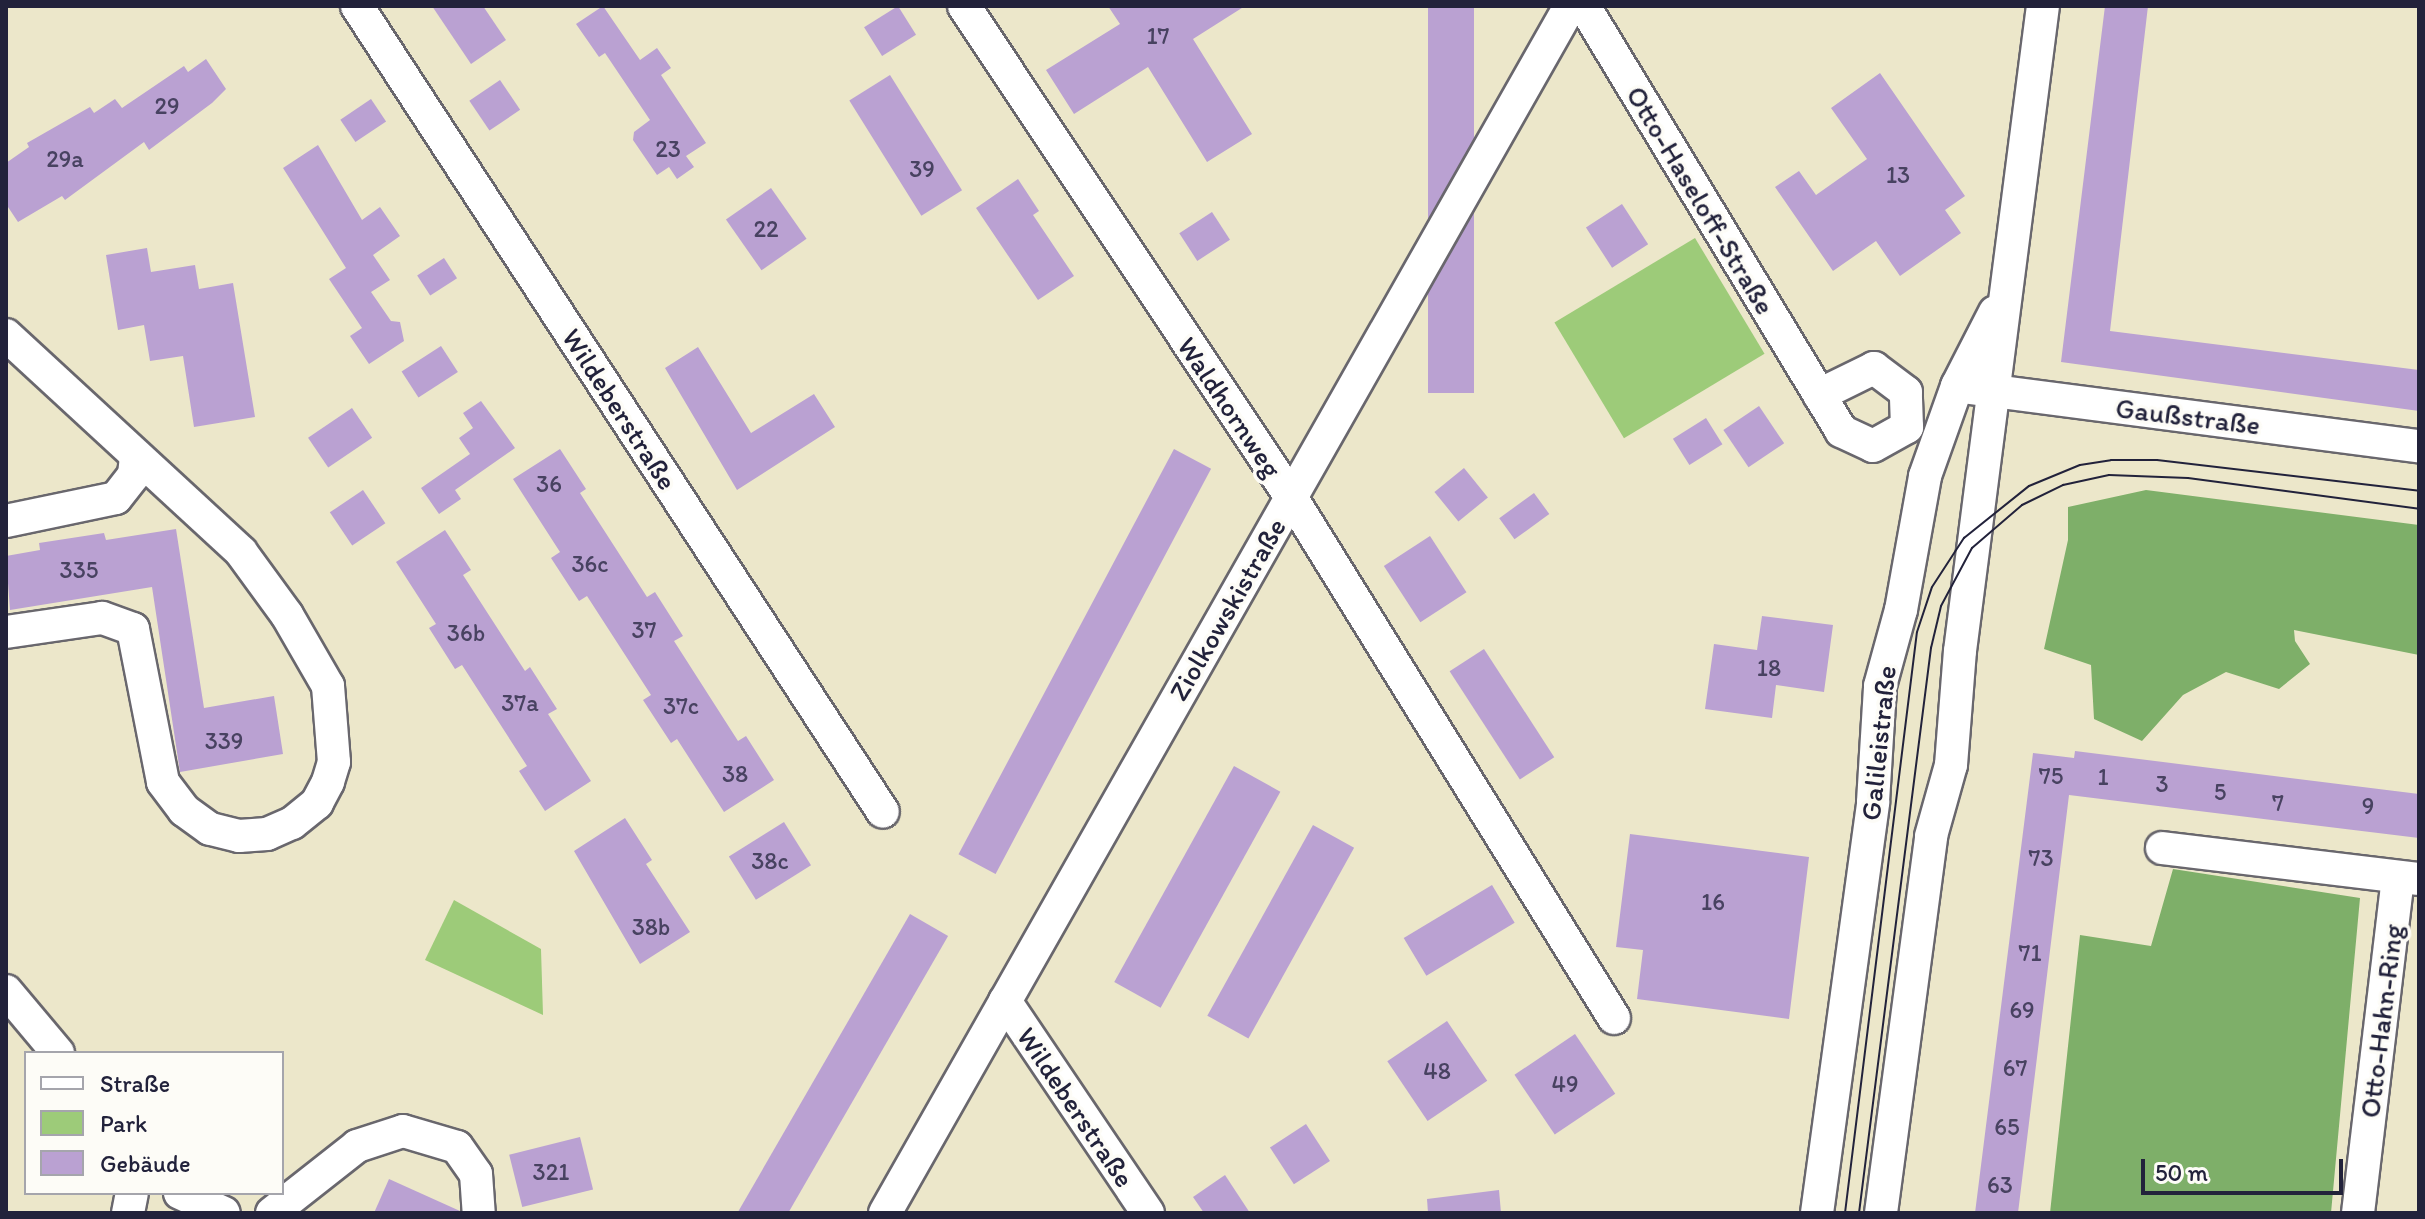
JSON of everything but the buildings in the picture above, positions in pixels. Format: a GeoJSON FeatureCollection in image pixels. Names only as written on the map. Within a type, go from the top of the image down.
{"type":"FeatureCollection","features":[{"type":"Feature","properties":{"kind":"street","name":"Wildeberstraße"},"geometry":{"type":"LineString","coordinates":[[357,6],[883,812]]}},
{"type":"Feature","properties":{"kind":"street","name":"Waldhornweg"},"geometry":{"type":"LineString","coordinates":[[964,6],[1291,497],[1614,1018]]}},
{"type":"Feature","properties":{"kind":"street","name":"Ziolkowskistraße"},"geometry":{"type":"LineString","coordinates":[[885,1213],[1570,6]]}},
{"type":"Feature","properties":{"kind":"street","name":"Otto-Haseloff-Straße"},"geometry":{"type":"LineString","coordinates":[[1584,6],[1819,395]]}},
{"type":"Feature","properties":{"kind":"street","name":"Galileistraße"},"geometry":{"type":"LineString","coordinates":[[1881,1213],[1931,836],[1951,765],[1957,669],[2043,6]]}},
{"type":"Feature","properties":{"kind":"street","name":"Galileistraße"},"geometry":{"type":"LineString","coordinates":[[1817,1213],[1873,802],[1880,686],[1901,610],[1925,476],[1957,386],[2005,292]]}},
{"type":"Feature","properties":{"kind":"street"},"geometry":{"type":"LineString","coordinates":[[6,335],[241,552],[287,615],[328,686],[334,762],[317,803],[292,823],[267,834],[239,836],[210,829],[184,810],[163,782],[133,629],[102,618],[6,632]]}},
{"type":"Feature","properties":{"kind":"street","name":"Gaußstraße"},"geometry":{"type":"LineString","coordinates":[[1957,386],[2419,446]]}},
{"type":"Feature","properties":{"kind":"street"},"geometry":{"type":"LineString","coordinates":[[6,521],[116,498],[134,475],[136,456]]}},
{"type":"Feature","properties":{"kind":"street","name":"Otto-Hahn-Ring"},"geometry":{"type":"LineString","coordinates":[[2162,848],[2408,878],[2358,1213]]}},
{"type":"Feature","properties":{"kind":"street"},"geometry":{"type":"LineString","coordinates":[[6,991],[56,1051]]}},
{"type":"Feature","properties":{"kind":"street","name":"Wildeberstraße"},"geometry":{"type":"LineString","coordinates":[[1005,1001],[1148,1213]]}},
{"type":"Feature","properties":{"kind":"street"},"geometry":{"type":"LineString","coordinates":[[272,1213],[357,1146],[403,1131],[457,1147],[476,1174],[479,1213]]}},
{"type":"Feature","properties":{"kind":"street"},"geometry":{"type":"LineString","coordinates":[[184,1195],[224,1213]]}},
{"type":"Feature","properties":{"kind":"green space"},"geometry":{"type":"Polygon","coordinates":[[[1695,238],[1765,354],[1624,438],[1554,322],[1695,238]]]}},
{"type":"Feature","properties":{"kind":"green space"},"geometry":{"type":"Polygon","coordinates":[[[2146,490],[2419,525],[2419,655],[2294,630],[2295,641],[2310,664],[2279,689],[2226,672],[2183,695],[2142,741],[2094,719],[2091,665],[2044,649],[2068,540],[2068,507],[2146,490]]]}},
{"type":"Feature","properties":{"kind":"green space"},"geometry":{"type":"Polygon","coordinates":[[[2173,869],[2360,898],[2331,1213],[2050,1213],[2080,935],[2151,946],[2173,869]]]}},
{"type":"Feature","properties":{"kind":"green space"},"geometry":{"type":"Polygon","coordinates":[[[454,900],[541,949],[543,1015],[425,960],[454,900]]]}},
{"type":"Feature","properties":{"kind":"tram line"},"geometry":{"type":"LineString","coordinates":[[1845,1213],[1917,632],[1932,587],[1964,538],[2029,486],[2080,465],[2111,460],[2157,460],[2419,491]]}},
{"type":"Feature","properties":{"kind":"tram line"},"geometry":{"type":"LineString","coordinates":[[1859,1213],[1931,648],[1941,606],[1972,548],[2022,505],[2063,485],[2109,475],[2188,478],[2419,509]]}}]}
